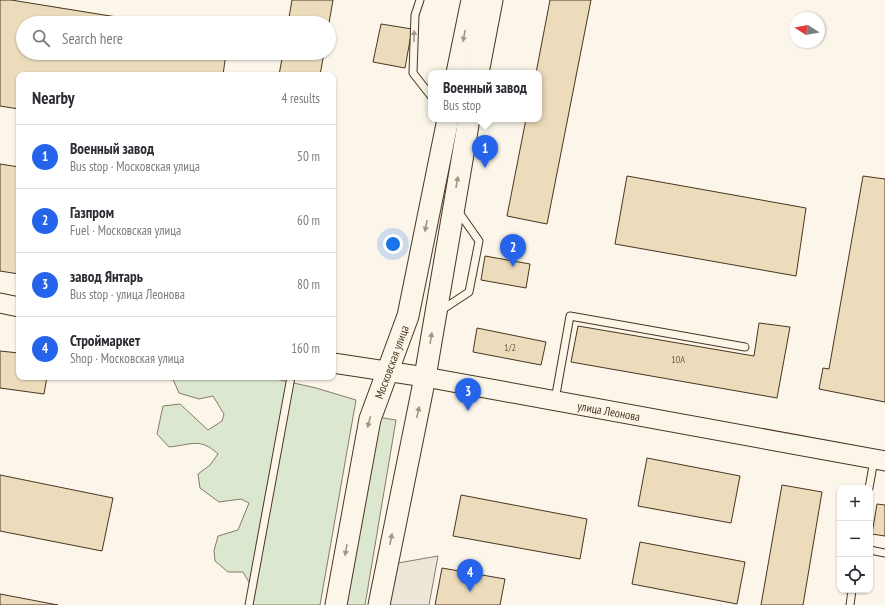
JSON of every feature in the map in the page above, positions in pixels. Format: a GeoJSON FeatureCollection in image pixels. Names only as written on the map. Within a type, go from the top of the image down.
{"type":"FeatureCollection","features":[{"type":"Feature","properties":{"kind":"main road"},"geometry":{"type":"LineString","coordinates":[[458,70],[472,0]]}},
{"type":"Feature","properties":{"kind":"main road"},"geometry":{"type":"LineString","coordinates":[[479,70],[492,0]]}},
{"type":"Feature","properties":{"kind":"main road","name":"Московская улица"},"geometry":{"type":"LineString","coordinates":[[336,605],[370,419],[386,372],[408,316],[447,122]]}},
{"type":"Feature","properties":{"kind":"main road"},"geometry":{"type":"LineString","coordinates":[[379,605],[425,377],[453,205],[468,122]]}},
{"type":"Feature","properties":{"kind":"street"},"geometry":{"type":"LineString","coordinates":[[0,303],[16,306]]}},
{"type":"Feature","properties":{"kind":"street","name":"улица Леонова"},"geometry":{"type":"LineString","coordinates":[[336,364],[425,377],[555,400],[879,460]]}},
{"type":"Feature","properties":{"kind":"lane"},"geometry":{"type":"LineString","coordinates":[[420,0],[415,15],[414,73],[428,92]]}},
{"type":"Feature","properties":{"kind":"lane"},"geometry":{"type":"LineString","coordinates":[[435,315],[469,292],[479,241],[453,205]]}},
{"type":"Feature","properties":{"kind":"lane"},"geometry":{"type":"LineString","coordinates":[[555,400],[570,316],[745,347]]}},
{"type":"Feature","properties":{"kind":"lane"},"geometry":{"type":"LineString","coordinates":[[248,605],[290,380]]}},
{"type":"Feature","properties":{"kind":"lane"},"geometry":{"type":"LineString","coordinates":[[870,485],[879,460]]}},
{"type":"Feature","properties":{"kind":"lane"},"geometry":{"type":"LineString","coordinates":[[873,550],[885,552]]}},
{"type":"Feature","properties":{"kind":"lane"},"geometry":{"type":"LineString","coordinates":[[850,605],[852,593]]}},
{"type":"Feature","properties":{"kind":"green space"},"geometry":{"type":"Polygon","coordinates":[[[173,380],[280,380],[316,388],[356,400],[320,605],[253,605],[253,589],[243,572],[228,572],[215,561],[214,551],[218,536],[238,530],[249,503],[241,499],[219,502],[200,488],[198,474],[210,465],[218,454],[212,449],[206,445],[195,443],[169,447],[157,434],[163,406],[180,404],[208,430],[222,421],[224,414],[213,396],[199,399],[179,393],[173,380]]]}},
{"type":"Feature","properties":{"kind":"green space"},"geometry":{"type":"Polygon","coordinates":[[[378,417],[396,420],[365,605],[346,605],[378,417]]]}},
{"type":"Feature","properties":{"kind":"shaded area"},"geometry":{"type":"Polygon","coordinates":[[[438,556],[429,605],[389,605],[398,563],[438,556]]]}},
{"type":"Feature","properties":{"kind":"building"},"geometry":{"type":"Polygon","coordinates":[[[0,0],[11,0],[110,16],[16,16],[16,60],[225,60],[223,72],[16,72],[16,109],[0,106],[0,0]]]}},
{"type":"Feature","properties":{"kind":"building"},"geometry":{"type":"Polygon","coordinates":[[[292,0],[333,0],[330,16],[289,16],[292,0]]]}},
{"type":"Feature","properties":{"kind":"building"},"geometry":{"type":"Polygon","coordinates":[[[550,0],[591,0],[547,224],[507,216],[525,122],[542,122],[542,70],[537,70],[550,0]]]}},
{"type":"Feature","properties":{"kind":"building"},"geometry":{"type":"Polygon","coordinates":[[[381,24],[412,29],[405,68],[373,62],[381,24]]]}},
{"type":"Feature","properties":{"kind":"building"},"geometry":{"type":"Polygon","coordinates":[[[282,60],[323,60],[321,72],[280,72],[282,60]]]}},
{"type":"Feature","properties":{"kind":"building"},"geometry":{"type":"Polygon","coordinates":[[[0,164],[16,167],[16,274],[0,271],[0,164]]]}},
{"type":"Feature","properties":{"kind":"building"},"geometry":{"type":"Polygon","coordinates":[[[627,176],[806,208],[796,276],[615,244],[627,176]]]}},
{"type":"Feature","properties":{"kind":"building"},"geometry":{"type":"Polygon","coordinates":[[[863,176],[885,179],[885,402],[819,389],[823,368],[829,369],[863,176]]]}},
{"type":"Feature","properties":{"kind":"building"},"geometry":{"type":"Polygon","coordinates":[[[485,256],[530,264],[526,288],[481,280],[485,256]]]}},
{"type":"Feature","properties":{"kind":"building"},"geometry":{"type":"Polygon","coordinates":[[[759,323],[790,327],[777,398],[571,362],[578,326],[754,356],[759,323]]]}},
{"type":"Feature","properties":{"kind":"building"},"geometry":{"type":"Polygon","coordinates":[[[477,328],[546,342],[541,365],[473,352],[477,328]]]}},
{"type":"Feature","properties":{"kind":"building"},"geometry":{"type":"Polygon","coordinates":[[[0,351],[16,353],[16,380],[46,380],[44,394],[0,388],[0,351]]]}},
{"type":"Feature","properties":{"kind":"building"},"geometry":{"type":"Polygon","coordinates":[[[647,458],[740,476],[731,523],[638,506],[647,458]]]}},
{"type":"Feature","properties":{"kind":"building"},"geometry":{"type":"Polygon","coordinates":[[[0,475],[113,498],[102,551],[0,531],[0,475]]]}},
{"type":"Feature","properties":{"kind":"building"},"geometry":{"type":"Polygon","coordinates":[[[782,485],[822,492],[803,605],[761,605],[782,485]]]}},
{"type":"Feature","properties":{"kind":"building"},"geometry":{"type":"Polygon","coordinates":[[[461,495],[587,519],[580,559],[453,536],[461,495]]]}},
{"type":"Feature","properties":{"kind":"building"},"geometry":{"type":"Polygon","coordinates":[[[877,504],[885,505],[885,536],[873,534],[877,504]]]}},
{"type":"Feature","properties":{"kind":"building"},"geometry":{"type":"Polygon","coordinates":[[[640,542],[745,562],[737,604],[632,584],[640,542]]]}},
{"type":"Feature","properties":{"kind":"building"},"geometry":{"type":"Polygon","coordinates":[[[442,568],[505,579],[500,605],[435,605],[442,568]]]}},
{"type":"Feature","properties":{"kind":"building"},"geometry":{"type":"Polygon","coordinates":[[[0,594],[58,605],[0,605],[0,594]]]}},
{"type":"Feature","properties":{"kind":"place","name":"Военный завод"},"geometry":{"type":"Point","coordinates":[485,168]}},
{"type":"Feature","properties":{"kind":"place","name":"Газпром"},"geometry":{"type":"Point","coordinates":[513,267]}},
{"type":"Feature","properties":{"kind":"place","name":"завод Янтарь"},"geometry":{"type":"Point","coordinates":[468,411]}},
{"type":"Feature","properties":{"kind":"place","name":"Строймаркет"},"geometry":{"type":"Point","coordinates":[470,592]}}]}
